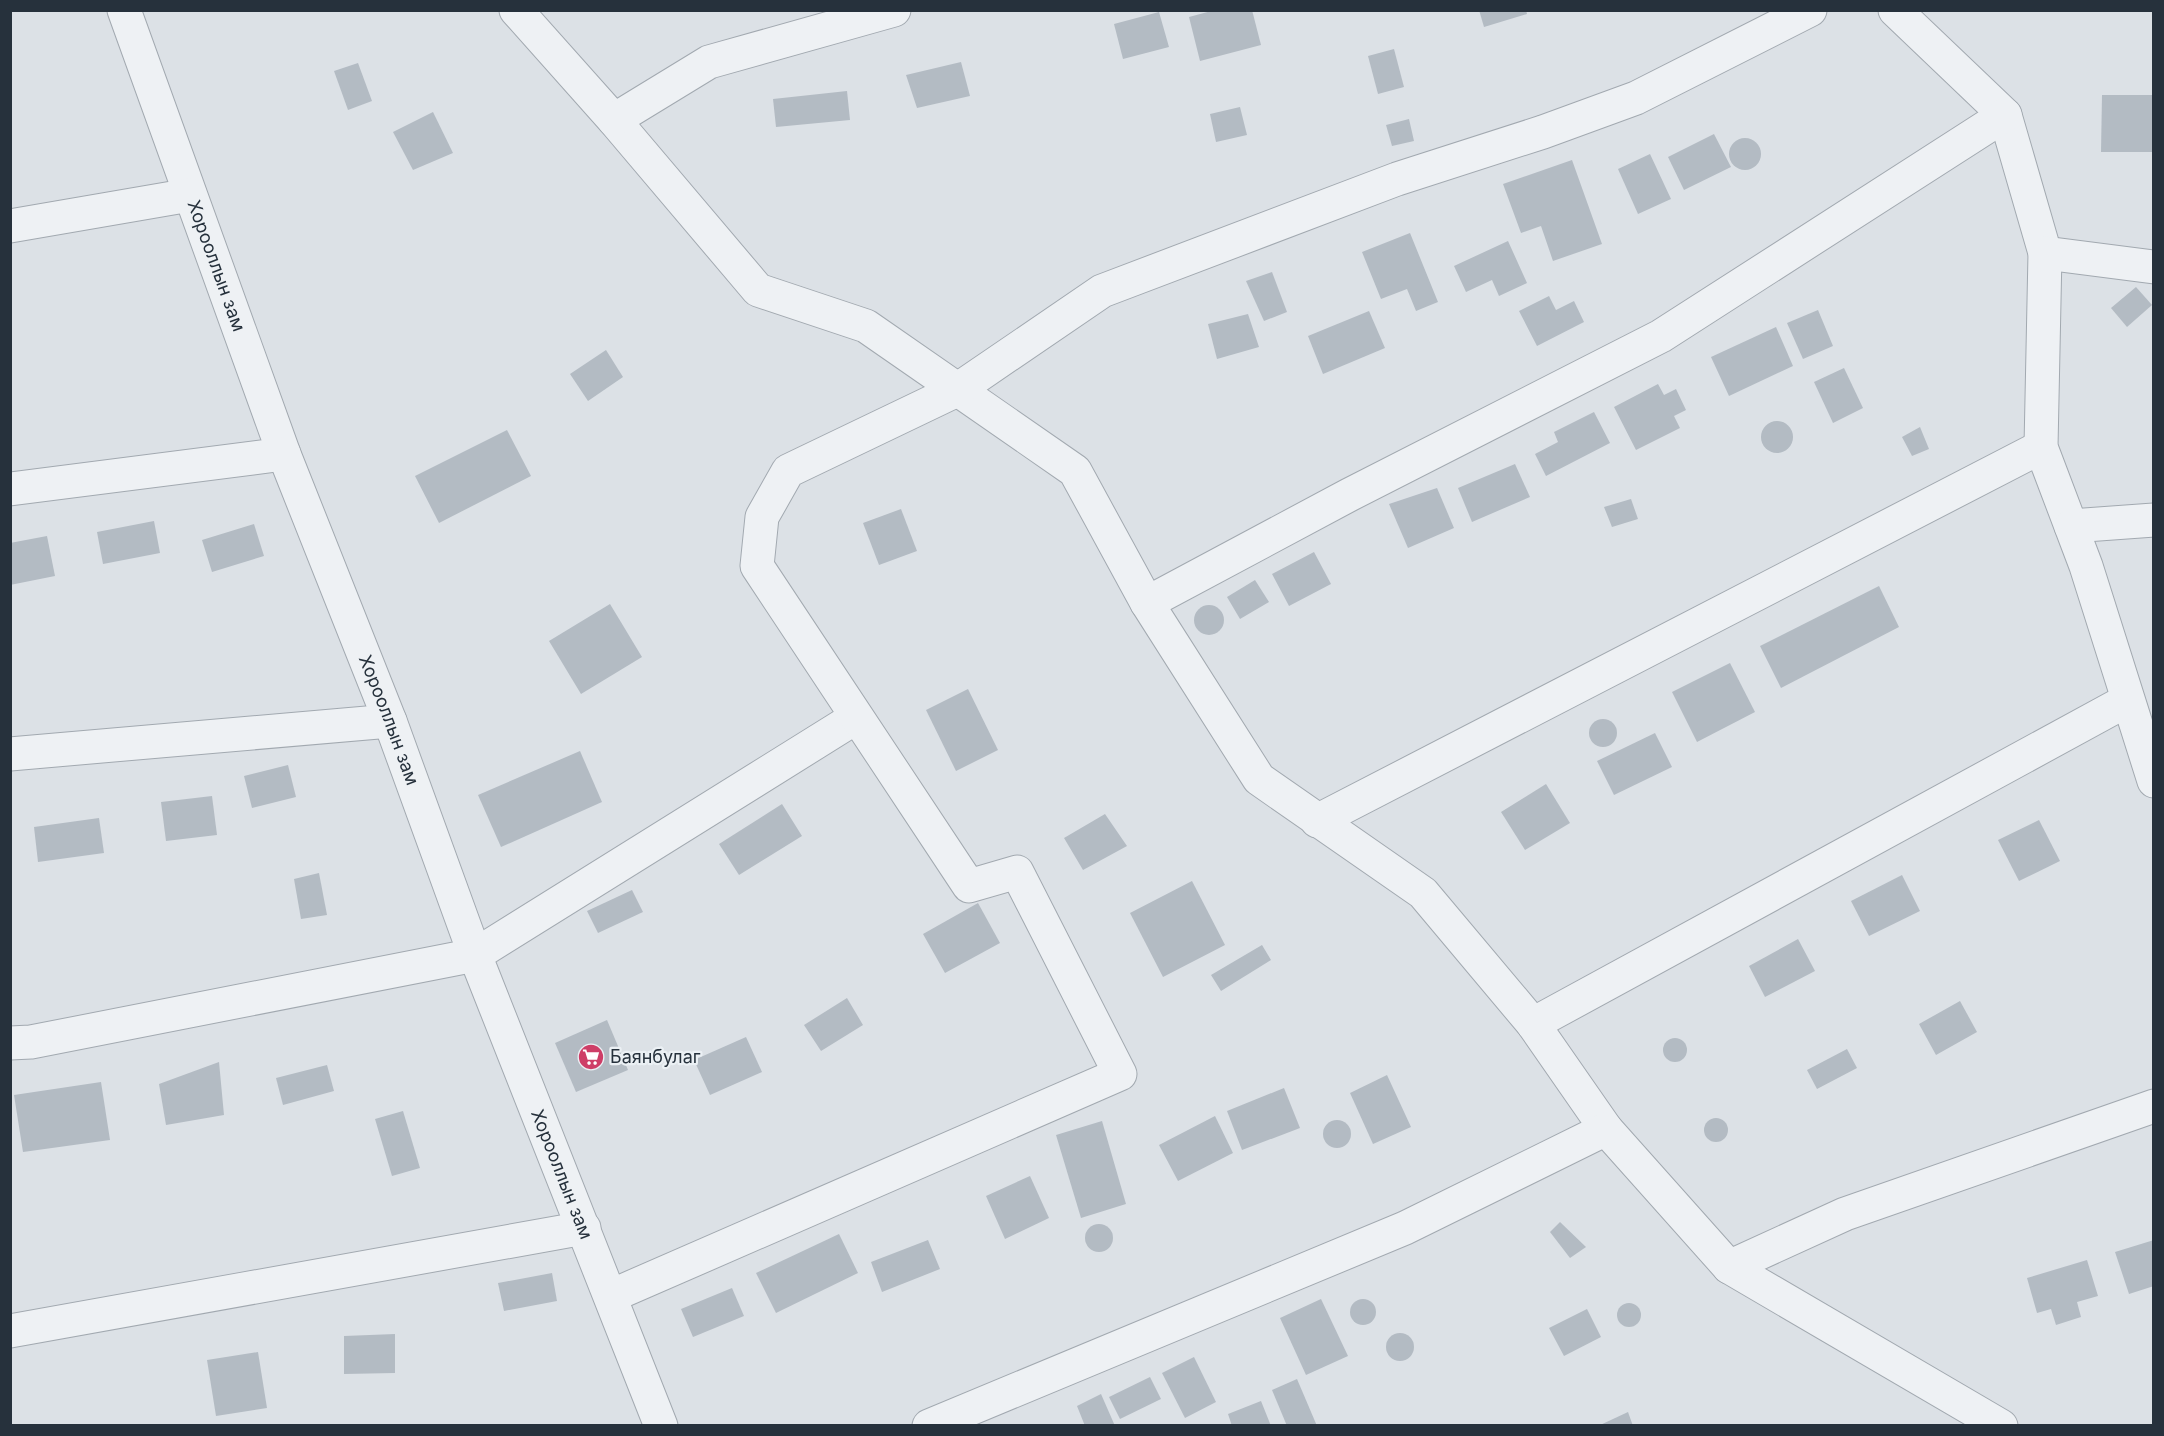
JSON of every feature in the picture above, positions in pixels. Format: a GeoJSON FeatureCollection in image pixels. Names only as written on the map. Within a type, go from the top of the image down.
{"type":"FeatureCollection","features":[{"type":"Feature","properties":{"kind":"street","name":"Хорооллын зам"},"geometry":{"type":"LineString","coordinates":[[124,10],[284,454],[390,721],[475,954],[661,1425]]}},
{"type":"Feature","properties":{"kind":"street"},"geometry":{"type":"LineString","coordinates":[[516,10],[614,120],[758,290],[866,326],[1075,471],[1147,603],[1259,779],[1423,893],[1533,1024],[1606,1129],[1729,1267],[2001,1425]]}},
{"type":"Feature","properties":{"kind":"street"},"geometry":{"type":"LineString","coordinates":[[614,120],[709,62],[894,10]]}},
{"type":"Feature","properties":{"kind":"street"},"geometry":{"type":"LineString","coordinates":[[611,1296],[1120,1074],[1017,872],[969,886],[855,718],[757,566],[762,517],[788,471],[957,390],[1102,291],[1397,179],[1543,132],[1636,98],[1810,10]]}},
{"type":"Feature","properties":{"kind":"street"},"geometry":{"type":"LineString","coordinates":[[1895,10],[2005,115],[2044,253],[2041,447],[2086,566],[2138,715],[2154,782]]}},
{"type":"Feature","properties":{"kind":"street"},"geometry":{"type":"LineString","coordinates":[[1147,603],[1349,495],[1661,336],[2005,115]]}},
{"type":"Feature","properties":{"kind":"street"},"geometry":{"type":"LineString","coordinates":[[10,226],[190,195]]}},
{"type":"Feature","properties":{"kind":"street"},"geometry":{"type":"LineString","coordinates":[[2044,253],[2154,267]]}},
{"type":"Feature","properties":{"kind":"street"},"geometry":{"type":"LineString","coordinates":[[1317,820],[2041,447]]}},
{"type":"Feature","properties":{"kind":"street"},"geometry":{"type":"LineString","coordinates":[[10,489],[284,454]]}},
{"type":"Feature","properties":{"kind":"street"},"geometry":{"type":"LineString","coordinates":[[2071,526],[2154,520]]}},
{"type":"Feature","properties":{"kind":"street"},"geometry":{"type":"LineString","coordinates":[[1533,1024],[2138,715]]}},
{"type":"Feature","properties":{"kind":"street"},"geometry":{"type":"LineString","coordinates":[[10,1043],[31,1042],[475,954],[855,718]]}},
{"type":"Feature","properties":{"kind":"street"},"geometry":{"type":"LineString","coordinates":[[10,754],[390,721]]}},
{"type":"Feature","properties":{"kind":"street"},"geometry":{"type":"LineString","coordinates":[[1729,1267],[1845,1214],[2154,1106]]}},
{"type":"Feature","properties":{"kind":"street"},"geometry":{"type":"LineString","coordinates":[[929,1425],[1405,1228],[1606,1129]]}},
{"type":"Feature","properties":{"kind":"street"},"geometry":{"type":"LineString","coordinates":[[10,1331],[584,1228]]}},
{"type":"Feature","properties":{"kind":"building"},"geometry":{"type":"Polygon","coordinates":[[[1215,10],[1252,10],[1261,45],[1200,61],[1189,17],[1215,10]]]}},
{"type":"Feature","properties":{"kind":"building"},"geometry":{"type":"Polygon","coordinates":[[[1479,10],[1526,10],[1527,14],[1484,27],[1479,10]]]}},
{"type":"Feature","properties":{"kind":"building"},"geometry":{"type":"Polygon","coordinates":[[[1159,12],[1169,47],[1123,59],[1114,24],[1159,12]]]}},
{"type":"Feature","properties":{"kind":"building"},"geometry":{"type":"Polygon","coordinates":[[[1394,49],[1404,87],[1378,94],[1368,56],[1394,49]]]}},
{"type":"Feature","properties":{"kind":"building"},"geometry":{"type":"Polygon","coordinates":[[[961,62],[970,96],[917,108],[906,75],[961,62]]]}},
{"type":"Feature","properties":{"kind":"building"},"geometry":{"type":"Polygon","coordinates":[[[358,63],[372,101],[348,110],[334,71],[358,63]]]}},
{"type":"Feature","properties":{"kind":"building"},"geometry":{"type":"Polygon","coordinates":[[[847,91],[850,120],[776,127],[773,99],[847,91]]]}},
{"type":"Feature","properties":{"kind":"building"},"geometry":{"type":"Polygon","coordinates":[[[2102,95],[2154,95],[2154,152],[2101,152],[2102,95]]]}},
{"type":"Feature","properties":{"kind":"building"},"geometry":{"type":"Polygon","coordinates":[[[1240,107],[1247,135],[1216,142],[1210,114],[1240,107]]]}},
{"type":"Feature","properties":{"kind":"building"},"geometry":{"type":"Polygon","coordinates":[[[433,112],[453,153],[413,170],[393,132],[433,112]]]}},
{"type":"Feature","properties":{"kind":"building"},"geometry":{"type":"Polygon","coordinates":[[[1409,119],[1414,141],[1392,146],[1386,125],[1409,119]]]}},
{"type":"Feature","properties":{"kind":"building"},"geometry":{"type":"Polygon","coordinates":[[[1714,134],[1731,167],[1684,190],[1668,157],[1714,134]]]}},
{"type":"Feature","properties":{"kind":"building"},"geometry":{"type":"Polygon","coordinates":[[[1745,138],[1756,143],[1761,154],[1756,165],[1745,170],[1734,165],[1729,154],[1734,143],[1745,138]]]}},
{"type":"Feature","properties":{"kind":"building"},"geometry":{"type":"Polygon","coordinates":[[[1650,154],[1671,199],[1638,214],[1618,169],[1650,154]]]}},
{"type":"Feature","properties":{"kind":"building"},"geometry":{"type":"Polygon","coordinates":[[[1572,160],[1602,244],[1553,261],[1541,226],[1521,233],[1503,184],[1572,160]]]}},
{"type":"Feature","properties":{"kind":"building"},"geometry":{"type":"Polygon","coordinates":[[[1410,233],[1438,302],[1416,311],[1407,289],[1381,299],[1362,252],[1410,233]]]}},
{"type":"Feature","properties":{"kind":"building"},"geometry":{"type":"Polygon","coordinates":[[[1508,241],[1527,283],[1499,296],[1492,280],[1466,292],[1454,266],[1508,241]]]}},
{"type":"Feature","properties":{"kind":"building"},"geometry":{"type":"Polygon","coordinates":[[[1272,272],[1287,312],[1264,321],[1246,281],[1272,272]]]}},
{"type":"Feature","properties":{"kind":"building"},"geometry":{"type":"Polygon","coordinates":[[[2136,287],[2152,305],[2127,327],[2111,308],[2136,287]]]}},
{"type":"Feature","properties":{"kind":"building"},"geometry":{"type":"Polygon","coordinates":[[[1549,296],[1556,310],[1574,301],[1584,322],[1537,346],[1519,311],[1549,296]]]}},
{"type":"Feature","properties":{"kind":"building"},"geometry":{"type":"Polygon","coordinates":[[[1818,310],[1833,346],[1803,359],[1787,323],[1818,310]]]}},
{"type":"Feature","properties":{"kind":"building"},"geometry":{"type":"Polygon","coordinates":[[[1369,311],[1385,348],[1323,374],[1308,336],[1369,311]]]}},
{"type":"Feature","properties":{"kind":"building"},"geometry":{"type":"Polygon","coordinates":[[[1248,314],[1259,347],[1217,359],[1208,324],[1248,314]]]}},
{"type":"Feature","properties":{"kind":"building"},"geometry":{"type":"Polygon","coordinates":[[[1776,327],[1793,366],[1729,396],[1711,357],[1776,327]]]}},
{"type":"Feature","properties":{"kind":"building"},"geometry":{"type":"Polygon","coordinates":[[[606,350],[623,377],[588,401],[570,374],[606,350]]]}},
{"type":"Feature","properties":{"kind":"building"},"geometry":{"type":"Polygon","coordinates":[[[1844,368],[1863,408],[1833,423],[1814,382],[1844,368]]]}},
{"type":"Feature","properties":{"kind":"building"},"geometry":{"type":"Polygon","coordinates":[[[1658,384],[1664,395],[1676,389],[1686,410],[1674,416],[1680,428],[1636,450],[1614,407],[1658,384]]]}},
{"type":"Feature","properties":{"kind":"building"},"geometry":{"type":"Polygon","coordinates":[[[1594,412],[1610,443],[1546,476],[1535,454],[1558,442],[1554,432],[1594,412]]]}},
{"type":"Feature","properties":{"kind":"building"},"geometry":{"type":"Polygon","coordinates":[[[1777,421],[1788,426],[1793,437],[1788,448],[1777,453],[1766,448],[1761,437],[1766,426],[1777,421]]]}},
{"type":"Feature","properties":{"kind":"building"},"geometry":{"type":"Polygon","coordinates":[[[1920,427],[1929,449],[1912,456],[1902,437],[1920,427]]]}},
{"type":"Feature","properties":{"kind":"building"},"geometry":{"type":"Polygon","coordinates":[[[507,430],[531,476],[439,523],[415,476],[507,430]]]}},
{"type":"Feature","properties":{"kind":"building"},"geometry":{"type":"Polygon","coordinates":[[[1515,464],[1530,497],[1472,522],[1458,488],[1515,464]]]}},
{"type":"Feature","properties":{"kind":"building"},"geometry":{"type":"Polygon","coordinates":[[[1437,488],[1454,528],[1408,548],[1389,504],[1437,488]]]}},
{"type":"Feature","properties":{"kind":"building"},"geometry":{"type":"Polygon","coordinates":[[[1631,499],[1638,519],[1612,527],[1604,507],[1631,499]]]}},
{"type":"Feature","properties":{"kind":"building"},"geometry":{"type":"Polygon","coordinates":[[[901,509],[917,551],[879,565],[863,523],[901,509]]]}},
{"type":"Feature","properties":{"kind":"building"},"geometry":{"type":"Polygon","coordinates":[[[154,521],[160,553],[103,564],[97,532],[154,521]]]}},
{"type":"Feature","properties":{"kind":"building"},"geometry":{"type":"Polygon","coordinates":[[[254,524],[264,556],[212,572],[202,540],[254,524]]]}},
{"type":"Feature","properties":{"kind":"building"},"geometry":{"type":"Polygon","coordinates":[[[47,536],[55,576],[10,585],[10,543],[47,536]]]}},
{"type":"Feature","properties":{"kind":"building"},"geometry":{"type":"Polygon","coordinates":[[[1314,552],[1331,584],[1289,606],[1272,574],[1314,552]]]}},
{"type":"Feature","properties":{"kind":"building"},"geometry":{"type":"Polygon","coordinates":[[[1255,580],[1269,602],[1240,619],[1227,597],[1255,580]]]}},
{"type":"Feature","properties":{"kind":"building"},"geometry":{"type":"Polygon","coordinates":[[[1879,586],[1899,627],[1781,688],[1760,646],[1879,586]]]}},
{"type":"Feature","properties":{"kind":"building"},"geometry":{"type":"Polygon","coordinates":[[[610,604],[642,657],[581,694],[549,641],[610,604]]]}},
{"type":"Feature","properties":{"kind":"building"},"geometry":{"type":"Polygon","coordinates":[[[1209,605],[1220,609],[1224,620],[1220,631],[1209,635],[1198,631],[1194,620],[1198,609],[1209,605]]]}},
{"type":"Feature","properties":{"kind":"building"},"geometry":{"type":"Polygon","coordinates":[[[1730,663],[1755,712],[1697,742],[1672,692],[1730,663]]]}},
{"type":"Feature","properties":{"kind":"building"},"geometry":{"type":"Polygon","coordinates":[[[968,689],[998,750],[956,771],[926,710],[968,689]]]}},
{"type":"Feature","properties":{"kind":"building"},"geometry":{"type":"Polygon","coordinates":[[[1603,719],[1613,723],[1617,733],[1613,743],[1603,747],[1593,743],[1589,733],[1593,723],[1603,719]]]}},
{"type":"Feature","properties":{"kind":"building"},"geometry":{"type":"Polygon","coordinates":[[[1655,733],[1672,767],[1614,795],[1597,761],[1655,733]]]}},
{"type":"Feature","properties":{"kind":"building"},"geometry":{"type":"Polygon","coordinates":[[[580,751],[602,802],[501,847],[478,795],[580,751]]]}},
{"type":"Feature","properties":{"kind":"building"},"geometry":{"type":"Polygon","coordinates":[[[288,765],[296,797],[252,808],[244,776],[288,765]]]}},
{"type":"Feature","properties":{"kind":"building"},"geometry":{"type":"Polygon","coordinates":[[[1546,784],[1570,823],[1525,850],[1501,812],[1546,784]]]}},
{"type":"Feature","properties":{"kind":"building"},"geometry":{"type":"Polygon","coordinates":[[[212,796],[217,835],[166,841],[161,802],[212,796]]]}},
{"type":"Feature","properties":{"kind":"building"},"geometry":{"type":"Polygon","coordinates":[[[782,804],[802,836],[739,875],[719,844],[782,804]]]}},
{"type":"Feature","properties":{"kind":"building"},"geometry":{"type":"Polygon","coordinates":[[[1105,814],[1127,846],[1083,870],[1064,838],[1105,814]]]}},
{"type":"Feature","properties":{"kind":"building"},"geometry":{"type":"Polygon","coordinates":[[[99,818],[104,853],[38,862],[34,827],[99,818]]]}},
{"type":"Feature","properties":{"kind":"building"},"geometry":{"type":"Polygon","coordinates":[[[2039,820],[2060,861],[2019,881],[1998,840],[2039,820]]]}},
{"type":"Feature","properties":{"kind":"building"},"geometry":{"type":"Polygon","coordinates":[[[319,873],[327,915],[301,919],[294,879],[319,873]]]}},
{"type":"Feature","properties":{"kind":"building"},"geometry":{"type":"Polygon","coordinates":[[[1902,875],[1920,911],[1869,936],[1851,901],[1902,875]]]}},
{"type":"Feature","properties":{"kind":"building"},"geometry":{"type":"Polygon","coordinates":[[[1192,881],[1225,945],[1163,977],[1130,913],[1192,881]]]}},
{"type":"Feature","properties":{"kind":"building"},"geometry":{"type":"Polygon","coordinates":[[[632,890],[643,912],[598,933],[587,911],[632,890]]]}},
{"type":"Feature","properties":{"kind":"building"},"geometry":{"type":"Polygon","coordinates":[[[978,903],[1000,943],[945,973],[923,934],[978,903]]]}},
{"type":"Feature","properties":{"kind":"building"},"geometry":{"type":"Polygon","coordinates":[[[1798,939],[1815,971],[1765,997],[1749,966],[1798,939]]]}},
{"type":"Feature","properties":{"kind":"building"},"geometry":{"type":"Polygon","coordinates":[[[1262,945],[1271,960],[1221,991],[1211,975],[1262,945]]]}},
{"type":"Feature","properties":{"kind":"building"},"geometry":{"type":"Polygon","coordinates":[[[847,998],[863,1025],[821,1051],[804,1025],[847,998]]]}},
{"type":"Feature","properties":{"kind":"building"},"geometry":{"type":"Polygon","coordinates":[[[1960,1001],[1977,1032],[1936,1055],[1919,1024],[1960,1001]]]}},
{"type":"Feature","properties":{"kind":"building"},"geometry":{"type":"Polygon","coordinates":[[[607,1020],[628,1070],[576,1092],[555,1043],[607,1020]]]}},
{"type":"Feature","properties":{"kind":"building"},"geometry":{"type":"Polygon","coordinates":[[[746,1037],[762,1072],[710,1095],[694,1060],[746,1037]]]}},
{"type":"Feature","properties":{"kind":"building"},"geometry":{"type":"Polygon","coordinates":[[[1675,1038],[1684,1041],[1687,1050],[1684,1059],[1675,1062],[1666,1059],[1663,1050],[1666,1041],[1675,1038]]]}},
{"type":"Feature","properties":{"kind":"building"},"geometry":{"type":"Polygon","coordinates":[[[1847,1049],[1857,1068],[1817,1089],[1807,1070],[1847,1049]]]}},
{"type":"Feature","properties":{"kind":"building"},"geometry":{"type":"Polygon","coordinates":[[[219,1062],[224,1115],[166,1125],[159,1084],[219,1062]]]}},
{"type":"Feature","properties":{"kind":"building"},"geometry":{"type":"Polygon","coordinates":[[[327,1065],[334,1091],[283,1105],[276,1078],[327,1065]]]}},
{"type":"Feature","properties":{"kind":"building"},"geometry":{"type":"Polygon","coordinates":[[[1387,1075],[1411,1127],[1373,1144],[1350,1093],[1387,1075]]]}},
{"type":"Feature","properties":{"kind":"building"},"geometry":{"type":"Polygon","coordinates":[[[101,1082],[110,1140],[23,1152],[14,1095],[101,1082]]]}},
{"type":"Feature","properties":{"kind":"building"},"geometry":{"type":"Polygon","coordinates":[[[1284,1088],[1300,1128],[1242,1150],[1227,1111],[1284,1088]]]}},
{"type":"Feature","properties":{"kind":"building"},"geometry":{"type":"Polygon","coordinates":[[[403,1111],[420,1168],[392,1176],[375,1119],[403,1111]]]}},
{"type":"Feature","properties":{"kind":"building"},"geometry":{"type":"Polygon","coordinates":[[[1215,1116],[1233,1153],[1178,1181],[1159,1145],[1215,1116]]]}},
{"type":"Feature","properties":{"kind":"building"},"geometry":{"type":"Polygon","coordinates":[[[1716,1118],[1721,1119],[1727,1125],[1727,1135],[1721,1141],[1716,1142],[1711,1141],[1705,1135],[1704,1130],[1705,1125],[1711,1119],[1716,1118]]]}},
{"type":"Feature","properties":{"kind":"building"},"geometry":{"type":"Polygon","coordinates":[[[1337,1120],[1347,1124],[1351,1134],[1347,1144],[1337,1148],[1327,1144],[1323,1134],[1327,1124],[1337,1120]]]}},
{"type":"Feature","properties":{"kind":"building"},"geometry":{"type":"Polygon","coordinates":[[[1102,1121],[1126,1204],[1081,1218],[1056,1135],[1102,1121]]]}},
{"type":"Feature","properties":{"kind":"building"},"geometry":{"type":"Polygon","coordinates":[[[1030,1176],[1049,1218],[1005,1239],[986,1196],[1030,1176]]]}},
{"type":"Feature","properties":{"kind":"building"},"geometry":{"type":"Polygon","coordinates":[[[1560,1222],[1586,1247],[1570,1258],[1550,1232],[1560,1222]]]}},
{"type":"Feature","properties":{"kind":"building"},"geometry":{"type":"Polygon","coordinates":[[[1099,1224],[1109,1228],[1113,1238],[1109,1248],[1099,1252],[1089,1248],[1085,1238],[1089,1228],[1099,1224]]]}},
{"type":"Feature","properties":{"kind":"building"},"geometry":{"type":"Polygon","coordinates":[[[839,1234],[858,1273],[776,1313],[756,1273],[839,1234]]]}},
{"type":"Feature","properties":{"kind":"building"},"geometry":{"type":"Polygon","coordinates":[[[928,1240],[940,1269],[882,1292],[871,1262],[928,1240]]]}},
{"type":"Feature","properties":{"kind":"building"},"geometry":{"type":"Polygon","coordinates":[[[2154,1240],[2154,1286],[2129,1294],[2115,1252],[2154,1240]]]}},
{"type":"Feature","properties":{"kind":"building"},"geometry":{"type":"Polygon","coordinates":[[[2087,1260],[2098,1296],[2077,1302],[2081,1317],[2056,1325],[2051,1309],[2037,1313],[2027,1278],[2087,1260]]]}},
{"type":"Feature","properties":{"kind":"building"},"geometry":{"type":"Polygon","coordinates":[[[552,1273],[557,1301],[504,1311],[498,1283],[552,1273]]]}},
{"type":"Feature","properties":{"kind":"building"},"geometry":{"type":"Polygon","coordinates":[[[732,1288],[744,1316],[693,1337],[681,1309],[732,1288]]]}},
{"type":"Feature","properties":{"kind":"building"},"geometry":{"type":"Polygon","coordinates":[[[1321,1299],[1348,1356],[1306,1375],[1280,1318],[1321,1299]]]}},
{"type":"Feature","properties":{"kind":"building"},"geometry":{"type":"Polygon","coordinates":[[[1363,1299],[1372,1303],[1376,1312],[1372,1321],[1363,1325],[1354,1321],[1350,1312],[1354,1303],[1363,1299]]]}},
{"type":"Feature","properties":{"kind":"building"},"geometry":{"type":"Polygon","coordinates":[[[1629,1303],[1638,1306],[1641,1315],[1638,1324],[1629,1327],[1620,1324],[1617,1315],[1620,1306],[1629,1303]]]}},
{"type":"Feature","properties":{"kind":"building"},"geometry":{"type":"Polygon","coordinates":[[[1587,1309],[1601,1337],[1564,1356],[1549,1328],[1587,1309]]]}},
{"type":"Feature","properties":{"kind":"building"},"geometry":{"type":"Polygon","coordinates":[[[1400,1333],[1410,1337],[1414,1347],[1410,1357],[1400,1361],[1390,1357],[1386,1347],[1390,1337],[1400,1333]]]}},
{"type":"Feature","properties":{"kind":"building"},"geometry":{"type":"Polygon","coordinates":[[[395,1334],[395,1373],[344,1374],[344,1336],[395,1334]]]}},
{"type":"Feature","properties":{"kind":"building"},"geometry":{"type":"Polygon","coordinates":[[[258,1352],[267,1408],[216,1416],[207,1360],[258,1352]]]}},
{"type":"Feature","properties":{"kind":"building"},"geometry":{"type":"Polygon","coordinates":[[[1194,1357],[1216,1402],[1185,1418],[1162,1373],[1194,1357]]]}},
{"type":"Feature","properties":{"kind":"building"},"geometry":{"type":"Polygon","coordinates":[[[1150,1377],[1161,1399],[1120,1419],[1109,1397],[1150,1377]]]}},
{"type":"Feature","properties":{"kind":"building"},"geometry":{"type":"Polygon","coordinates":[[[1297,1379],[1317,1426],[1287,1426],[1272,1390],[1297,1379]]]}},
{"type":"Feature","properties":{"kind":"building"},"geometry":{"type":"Polygon","coordinates":[[[1101,1394],[1115,1426],[1085,1426],[1077,1406],[1101,1394]]]}},
{"type":"Feature","properties":{"kind":"building"},"geometry":{"type":"Polygon","coordinates":[[[1261,1401],[1271,1426],[1232,1426],[1228,1414],[1261,1401]]]}},
{"type":"Feature","properties":{"kind":"building"},"geometry":{"type":"Polygon","coordinates":[[[1628,1412],[1633,1426],[1598,1426],[1628,1412]]]}},
{"type":"Feature","properties":{"kind":"place","name":"Баянбулаг"},"geometry":{"type":"Point","coordinates":[591,1057]}}]}
